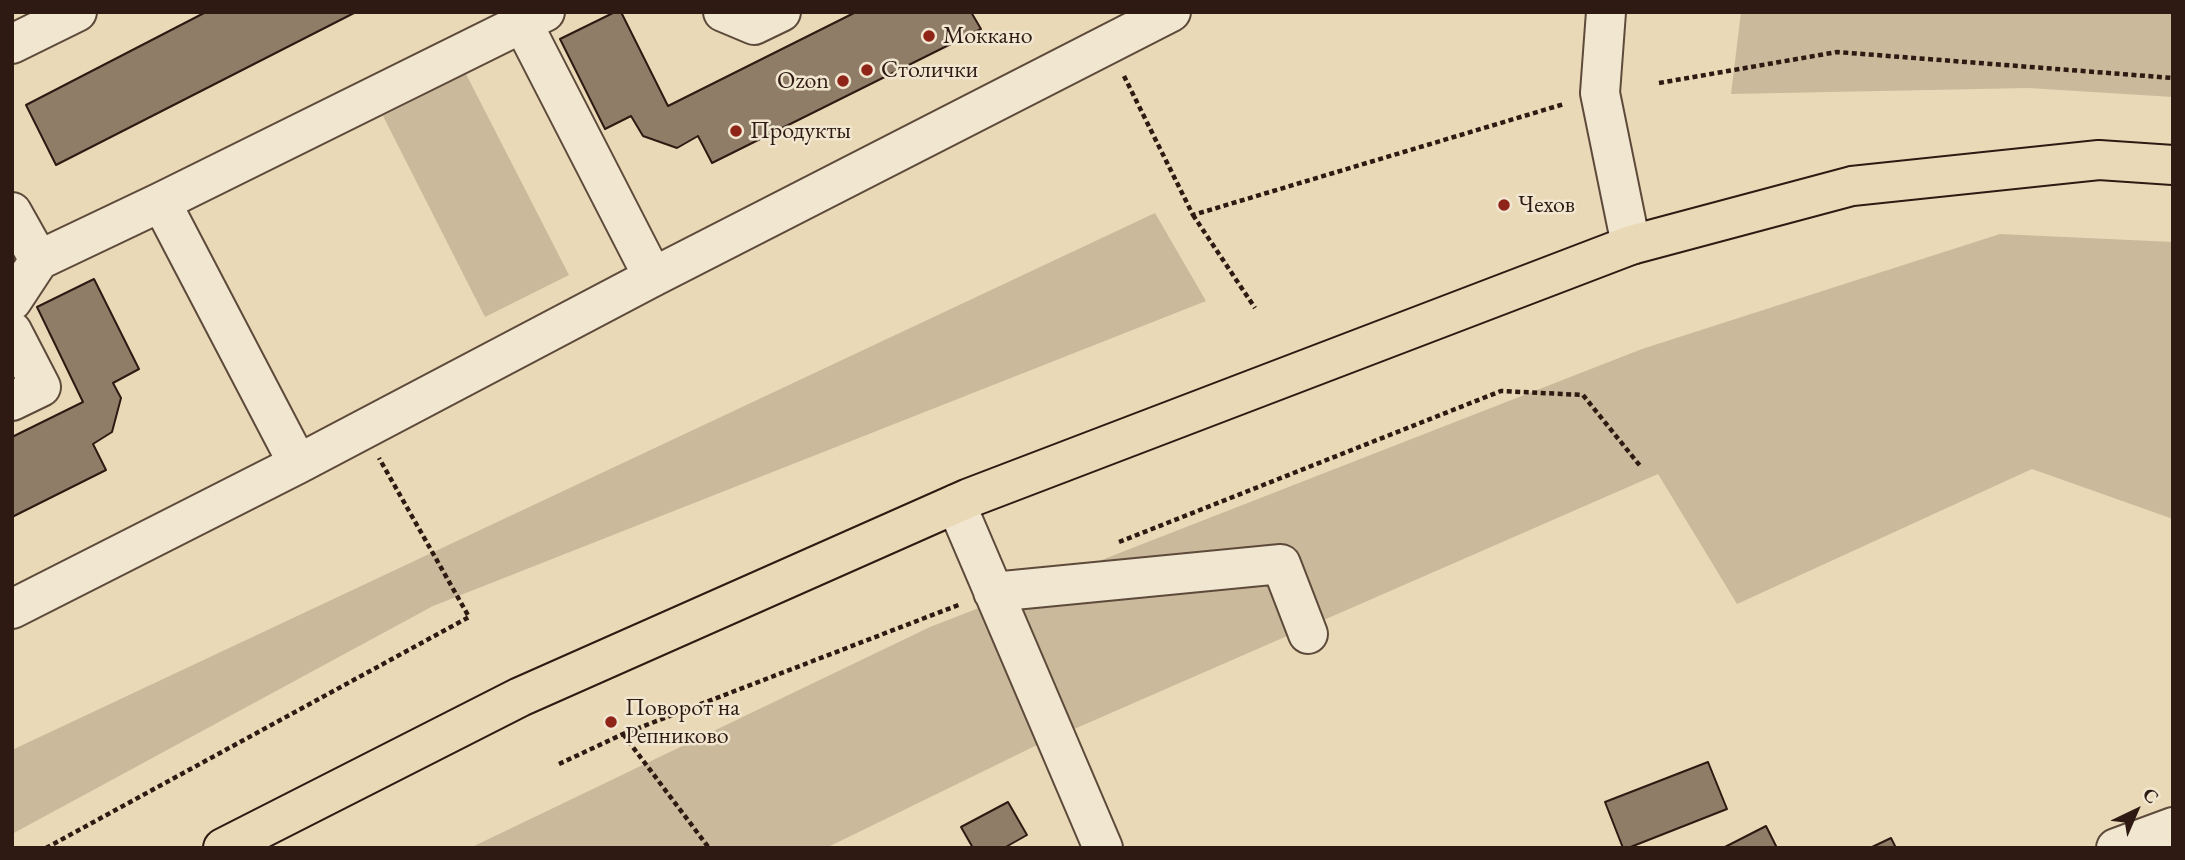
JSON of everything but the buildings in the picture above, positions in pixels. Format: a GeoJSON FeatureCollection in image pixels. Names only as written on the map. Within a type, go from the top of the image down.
{"type":"FeatureCollection","features":[{"type":"Feature","properties":{"kind":"main road"},"geometry":{"type":"LineString","coordinates":[[223,848],[520,697],[956,504],[1631,245],[1852,186],[2099,160],[2173,165]]}},
{"type":"Feature","properties":{"kind":"street"},"geometry":{"type":"LineString","coordinates":[[12,44],[77,12]]}},
{"type":"Feature","properties":{"kind":"street"},"geometry":{"type":"LineString","coordinates":[[723,12],[754,25],[780,12]]}},
{"type":"Feature","properties":{"kind":"street"},"geometry":{"type":"LineString","coordinates":[[1606,12],[1600,93],[1631,245]]}},
{"type":"Feature","properties":{"kind":"street"},"geometry":{"type":"LineString","coordinates":[[12,609],[1108,45],[1158,15]]}},
{"type":"Feature","properties":{"kind":"street"},"geometry":{"type":"LineString","coordinates":[[12,301],[39,260],[534,18],[653,277]]}},
{"type":"Feature","properties":{"kind":"street"},"geometry":{"type":"LineString","coordinates":[[161,202],[298,464]]}},
{"type":"Feature","properties":{"kind":"street"},"geometry":{"type":"LineString","coordinates":[[12,212],[39,260]]}},
{"type":"Feature","properties":{"kind":"street"},"geometry":{"type":"LineString","coordinates":[[12,331],[41,387],[12,401]]}},
{"type":"Feature","properties":{"kind":"street"},"geometry":{"type":"LineString","coordinates":[[956,504],[1103,848]]}},
{"type":"Feature","properties":{"kind":"street"},"geometry":{"type":"LineString","coordinates":[[993,592],[1281,565],[1308,634]]}},
{"type":"Feature","properties":{"kind":"street"},"geometry":{"type":"LineString","coordinates":[[2116,848],[2173,827]]}},
{"type":"Feature","properties":{"kind":"path"},"geometry":{"type":"LineString","coordinates":[[1108,45],[1193,215],[1255,308]]}},
{"type":"Feature","properties":{"kind":"path"},"geometry":{"type":"LineString","coordinates":[[1659,83],[1837,52],[2173,78]]}},
{"type":"Feature","properties":{"kind":"path"},"geometry":{"type":"LineString","coordinates":[[1193,215],[1564,104]]}},
{"type":"Feature","properties":{"kind":"path"},"geometry":{"type":"LineString","coordinates":[[1110,546],[1501,391],[1583,395],[1641,467]]}},
{"type":"Feature","properties":{"kind":"path"},"geometry":{"type":"LineString","coordinates":[[46,848],[469,617],[363,429]]}},
{"type":"Feature","properties":{"kind":"path"},"geometry":{"type":"LineString","coordinates":[[559,764],[623,734],[993,592]]}},
{"type":"Feature","properties":{"kind":"path"},"geometry":{"type":"LineString","coordinates":[[623,734],[709,848]]}},
{"type":"Feature","properties":{"kind":"shaded area"},"geometry":{"type":"Polygon","coordinates":[[[1741,12],[2173,12],[2173,97],[2028,88],[1731,94],[1741,12]]]}},
{"type":"Feature","properties":{"kind":"shaded area"},"geometry":{"type":"Polygon","coordinates":[[[466,74],[569,275],[485,317],[383,116],[466,74]]]}},
{"type":"Feature","properties":{"kind":"shaded area"},"geometry":{"type":"Polygon","coordinates":[[[1155,213],[1206,301],[433,606],[12,834],[12,750],[1155,213]]]}},
{"type":"Feature","properties":{"kind":"shaded area"},"geometry":{"type":"Polygon","coordinates":[[[2000,234],[2173,242],[2173,519],[2032,469],[1737,604],[1658,474],[1033,747],[826,848],[470,848],[930,627],[1642,349],[2000,234]]]}},
{"type":"Feature","properties":{"kind":"place","name":"Моккано"},"geometry":{"type":"Point","coordinates":[929,36]}},
{"type":"Feature","properties":{"kind":"place","name":"Столички"},"geometry":{"type":"Point","coordinates":[867,70]}},
{"type":"Feature","properties":{"kind":"place","name":"Ozon"},"geometry":{"type":"Point","coordinates":[843,81]}},
{"type":"Feature","properties":{"kind":"place","name":"Продукты"},"geometry":{"type":"Point","coordinates":[736,131]}},
{"type":"Feature","properties":{"kind":"place","name":"Чехов"},"geometry":{"type":"Point","coordinates":[1504,205]}},
{"type":"Feature","properties":{"kind":"place","name":"Поворот на Репниково"},"geometry":{"type":"Point","coordinates":[611,722]}}]}
